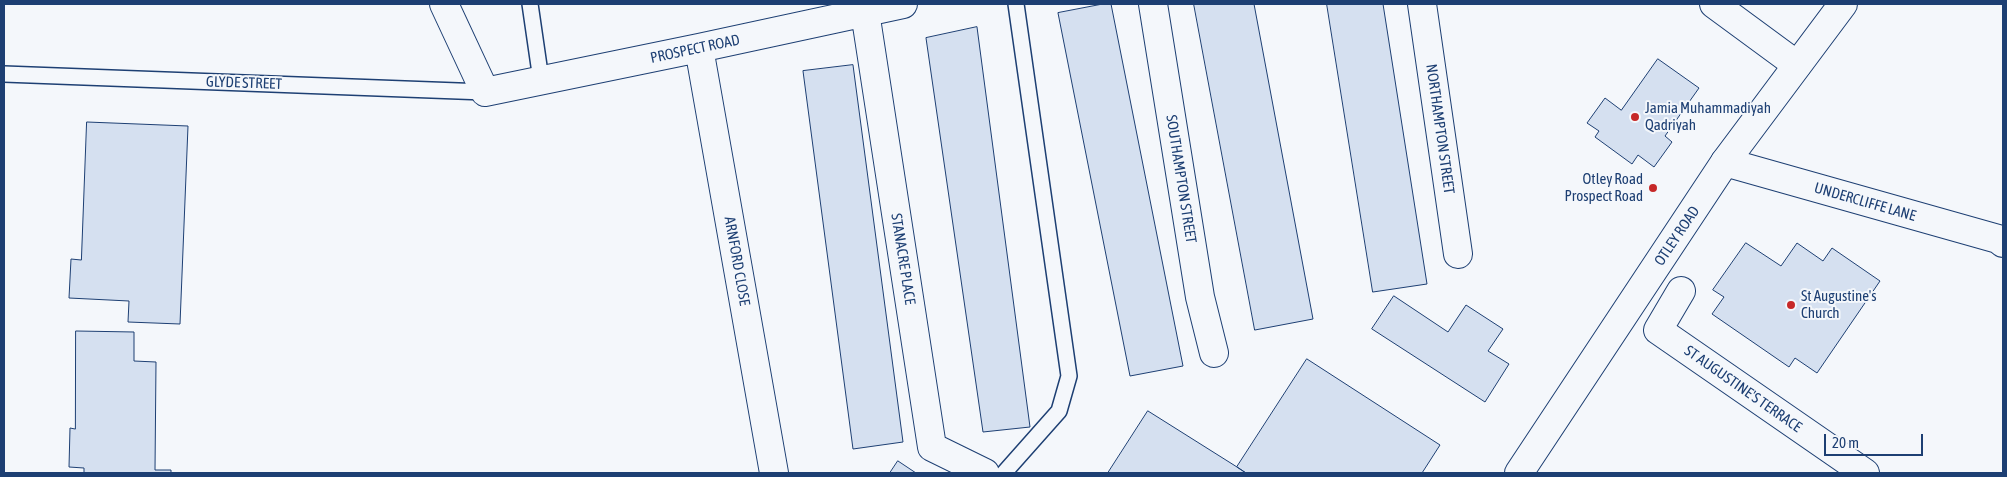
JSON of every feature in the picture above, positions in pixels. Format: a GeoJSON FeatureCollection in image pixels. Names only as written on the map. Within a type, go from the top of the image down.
{"type":"FeatureCollection","features":[{"type":"Feature","properties":{"kind":"street"},"geometry":{"type":"LineString","coordinates":[[444,4],[485,92]]}},
{"type":"Feature","properties":{"kind":"street","name":"PROSPECT ROAD"},"geometry":{"type":"LineString","coordinates":[[485,92],[901,4]]}},
{"type":"Feature","properties":{"kind":"street","name":"SOUTHAMPTON STREET"},"geometry":{"type":"LineString","coordinates":[[1153,4],[1200,298],[1214,352]]}},
{"type":"Feature","properties":{"kind":"street","name":"NORTHAMPTON STREET"},"geometry":{"type":"LineString","coordinates":[[1422,4],[1458,254]]}},
{"type":"Feature","properties":{"kind":"street"},"geometry":{"type":"LineString","coordinates":[[1714,4],[1797,65]]}},
{"type":"Feature","properties":{"kind":"street","name":"OTLEY ROAD"},"geometry":{"type":"LineString","coordinates":[[1519,473],[1725,162],[1843,4]]}},
{"type":"Feature","properties":{"kind":"street","name":"STANACRE PLACE"},"geometry":{"type":"LineString","coordinates":[[866,12],[932,447],[985,473]]}},
{"type":"Feature","properties":{"kind":"street","name":"ARNFORD CLOSE"},"geometry":{"type":"LineString","coordinates":[[699,48],[774,473]]}},
{"type":"Feature","properties":{"kind":"street","name":"UNDERCLIFFE LANE"},"geometry":{"type":"LineString","coordinates":[[1725,162],[2001,239]]}},
{"type":"Feature","properties":{"kind":"street","name":"ST AUGUSTINE'S TERRACE"},"geometry":{"type":"LineString","coordinates":[[1681,291],[1658,330],[1865,473]]}},
{"type":"Feature","properties":{"kind":"lane"},"geometry":{"type":"LineString","coordinates":[[530,4],[541,80]]}},
{"type":"Feature","properties":{"kind":"lane"},"geometry":{"type":"LineString","coordinates":[[1004,473],[1059,411],[1069,376],[1016,4]]}},
{"type":"Feature","properties":{"kind":"lane","name":"GLYDE STREET"},"geometry":{"type":"LineString","coordinates":[[4,74],[485,92]]}},
{"type":"Feature","properties":{"kind":"building"},"geometry":{"type":"Polygon","coordinates":[[[1111,4],[1183,366],[1130,376],[1058,13],[1111,4]]]}},
{"type":"Feature","properties":{"kind":"building"},"geometry":{"type":"Polygon","coordinates":[[[1194,4],[1254,4],[1313,319],[1255,330],[1194,4]]]}},
{"type":"Feature","properties":{"kind":"building"},"geometry":{"type":"Polygon","coordinates":[[[1327,4],[1383,4],[1427,284],[1373,292],[1327,4]]]}},
{"type":"Feature","properties":{"kind":"building"},"geometry":{"type":"Polygon","coordinates":[[[977,27],[1030,427],[983,432],[926,38],[977,27]]]}},
{"type":"Feature","properties":{"kind":"building","name":"Jamia Muhammadiyah Qadriyah"},"geometry":{"type":"Polygon","coordinates":[[[1658,59],[1699,88],[1665,136],[1672,142],[1654,167],[1638,155],[1632,164],[1595,137],[1599,131],[1587,123],[1605,98],[1621,110],[1658,59]]]}},
{"type":"Feature","properties":{"kind":"building"},"geometry":{"type":"Polygon","coordinates":[[[853,65],[903,442],[853,449],[803,71],[853,65]]]}},
{"type":"Feature","properties":{"kind":"building"},"geometry":{"type":"Polygon","coordinates":[[[87,122],[188,126],[180,324],[128,322],[129,301],[69,298],[71,259],[81,260],[87,122]]]}},
{"type":"Feature","properties":{"kind":"building","name":"St Augustine's Church"},"geometry":{"type":"Polygon","coordinates":[[[1746,243],[1781,266],[1797,243],[1823,261],[1832,248],[1880,281],[1817,373],[1795,358],[1789,367],[1712,314],[1724,297],[1713,290],[1746,243]]]}},
{"type":"Feature","properties":{"kind":"building"},"geometry":{"type":"Polygon","coordinates":[[[1394,296],[1448,332],[1466,305],[1503,329],[1488,351],[1509,364],[1485,402],[1372,329],[1394,296]]]}},
{"type":"Feature","properties":{"kind":"building"},"geometry":{"type":"Polygon","coordinates":[[[76,331],[134,332],[134,361],[156,362],[155,470],[171,470],[171,473],[84,473],[84,468],[69,467],[70,428],[75,429],[76,331]]]}},
{"type":"Feature","properties":{"kind":"building"},"geometry":{"type":"Polygon","coordinates":[[[1307,359],[1440,445],[1422,473],[1246,473],[1237,467],[1307,359]]]}},
{"type":"Feature","properties":{"kind":"building"},"geometry":{"type":"Polygon","coordinates":[[[1148,411],[1237,467],[1246,473],[1108,473],[1148,411]]]}},
{"type":"Feature","properties":{"kind":"building"},"geometry":{"type":"Polygon","coordinates":[[[898,461],[916,473],[890,473],[898,461]]]}},
{"type":"Feature","properties":{"kind":"place","name":"Jamia Muhammadiyah Qadriyah"},"geometry":{"type":"Point","coordinates":[1635,117]}},
{"type":"Feature","properties":{"kind":"place","name":"Otley Road Prospect Road"},"geometry":{"type":"Point","coordinates":[1653,188]}},
{"type":"Feature","properties":{"kind":"place","name":"St Augustine's Church"},"geometry":{"type":"Point","coordinates":[1791,305]}}]}
